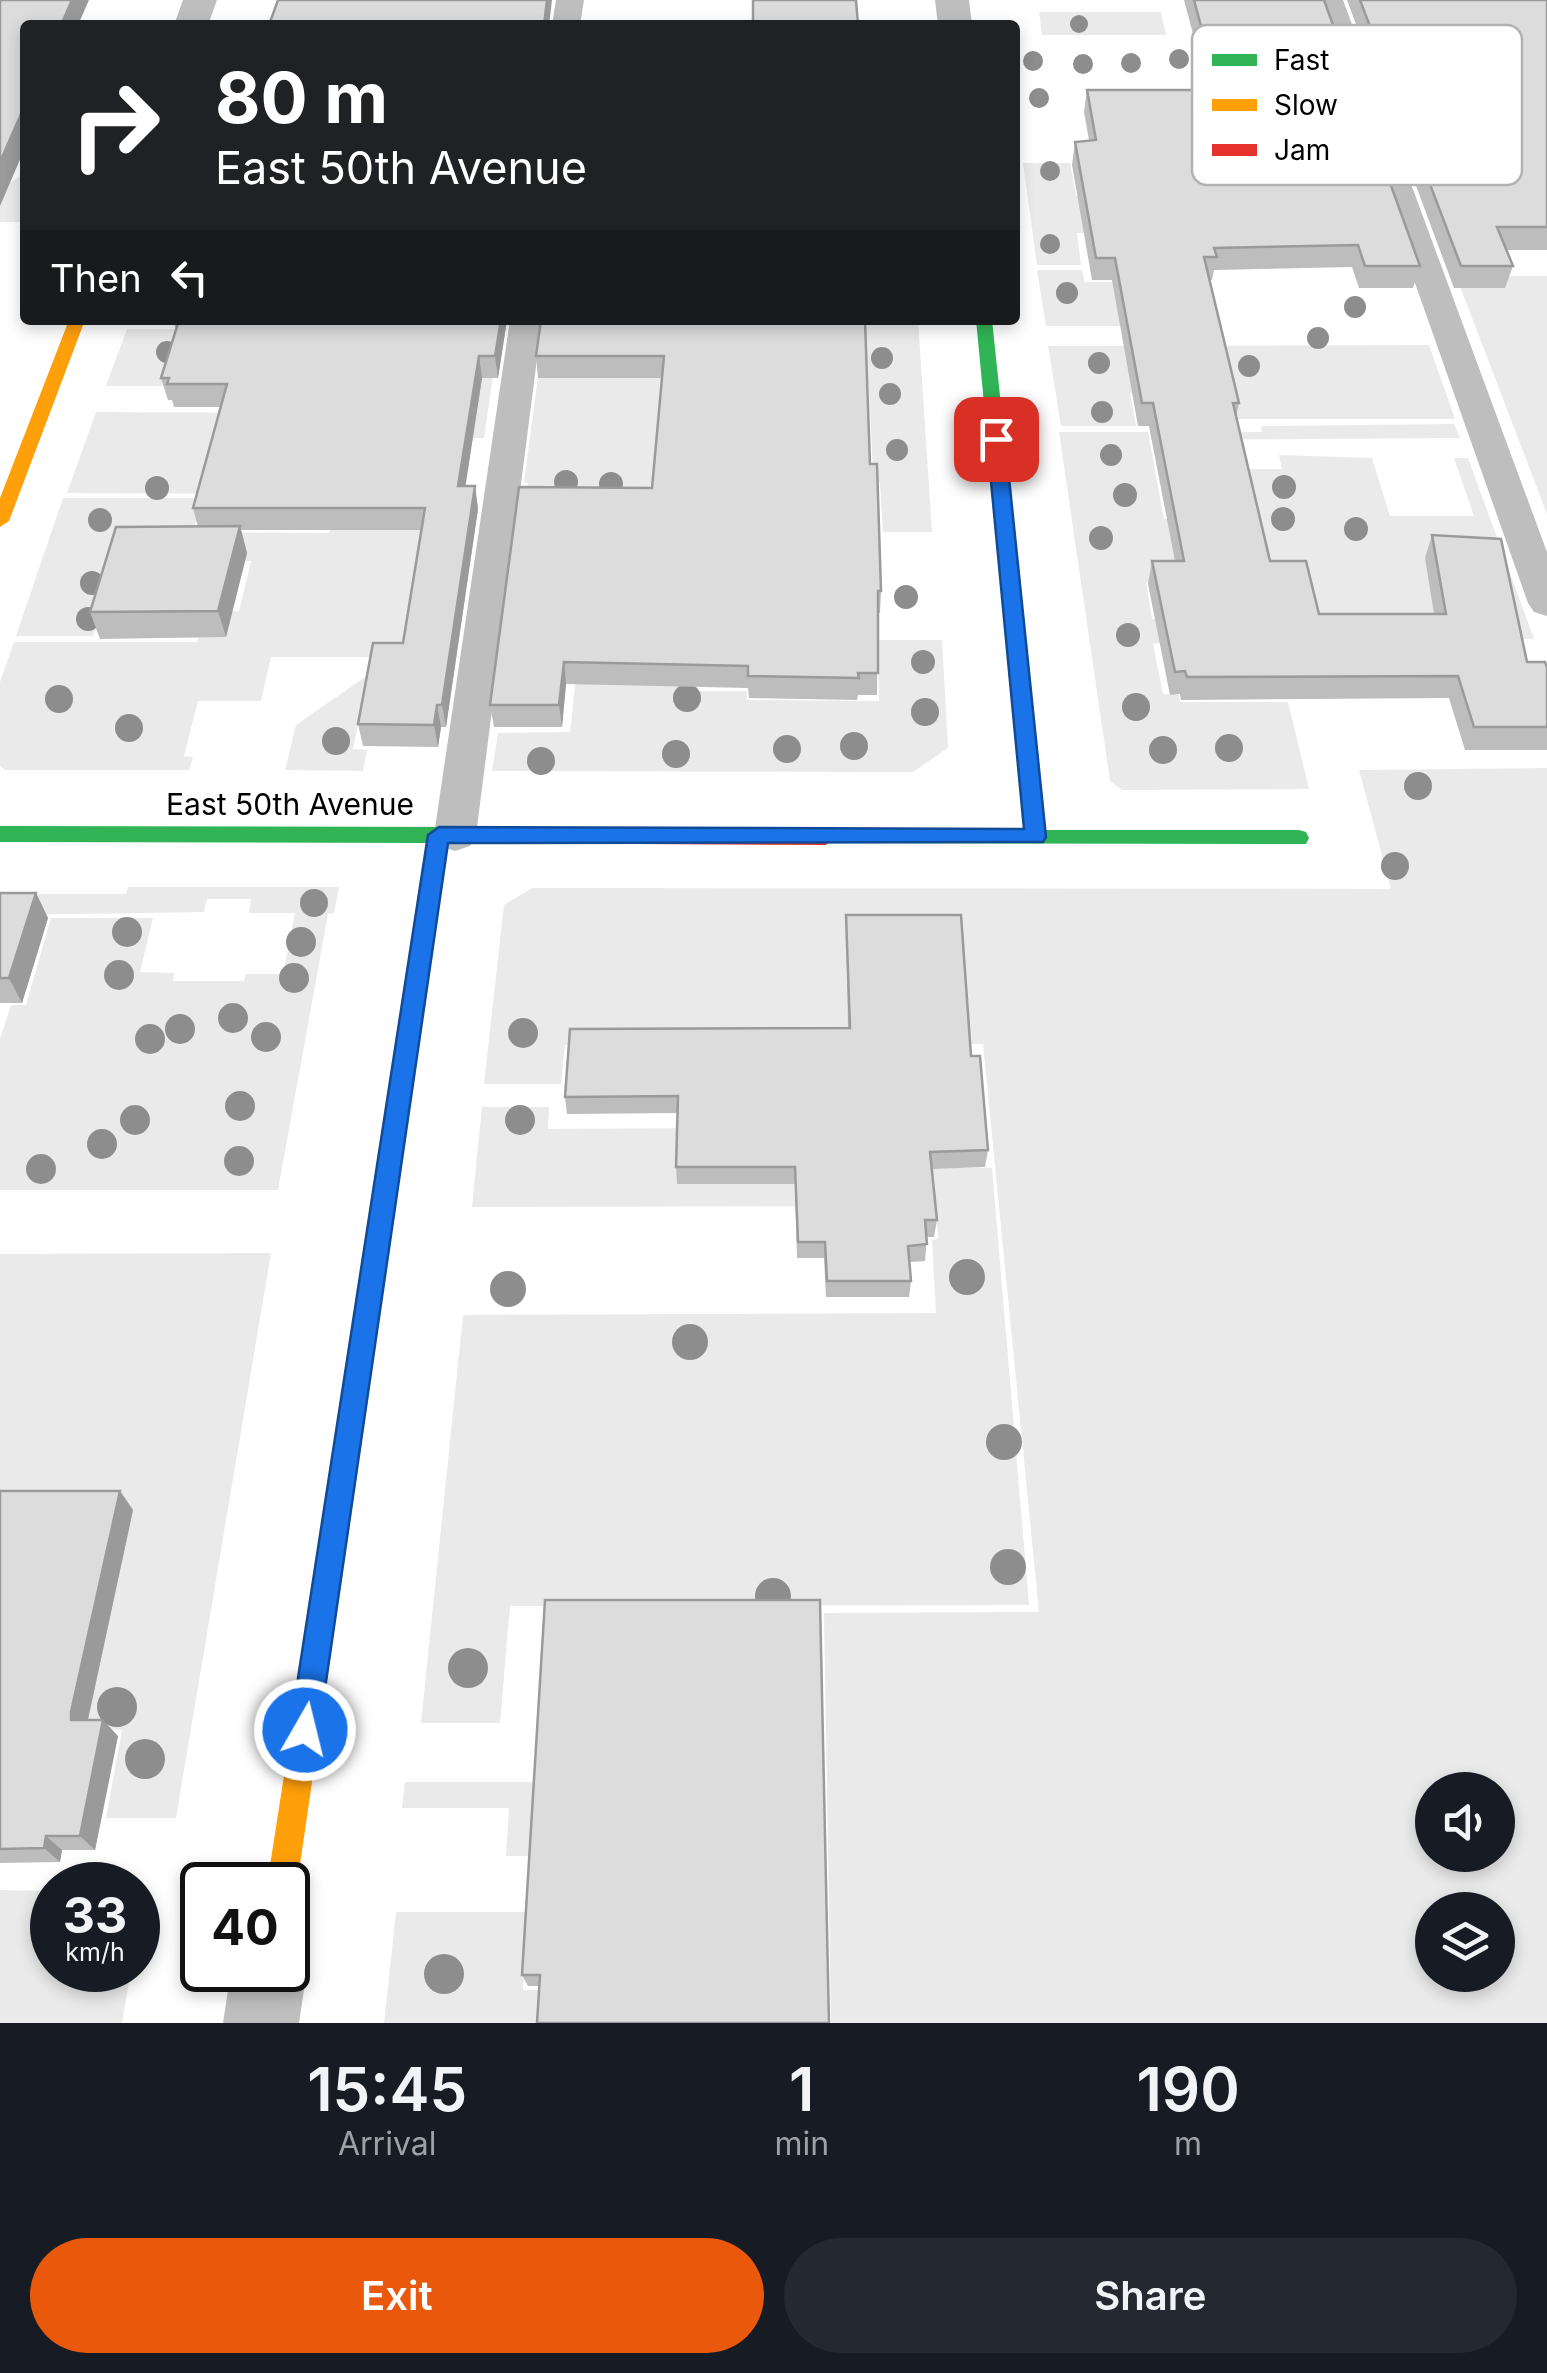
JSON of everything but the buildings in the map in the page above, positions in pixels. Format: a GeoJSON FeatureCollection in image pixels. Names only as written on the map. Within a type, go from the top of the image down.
{"type":"FeatureCollection","features":[{"type":"Feature","properties":{"kind":"street"},"geometry":{"type":"LineString","coordinates":[[0,522],[75,325]]}},
{"type":"Feature","properties":{"kind":"street"},"geometry":{"type":"LineString","coordinates":[[985,325],[1036,837]]}},
{"type":"Feature","properties":{"kind":"street","name":"East 50th Avenue"},"geometry":{"type":"LineString","coordinates":[[0,834],[1299,838]]}},
{"type":"Feature","properties":{"kind":"street"},"geometry":{"type":"LineString","coordinates":[[286,1862],[447,835]]}},
{"type":"Feature","properties":{"kind":"street"},"geometry":{"type":"LineString","coordinates":[[261,2023],[266,1992]]}},
{"type":"Feature","properties":{"kind":"lane"},"geometry":{"type":"LineString","coordinates":[[1329,0],[1338,25]]}},
{"type":"Feature","properties":{"kind":"lane"},"geometry":{"type":"LineString","coordinates":[[1396,185],[1547,603]]}},
{"type":"Feature","properties":{"kind":"lane"},"geometry":{"type":"LineString","coordinates":[[447,835],[525,325]]}},
{"type":"Feature","properties":{"kind":"shaded area"},"geometry":{"type":"Polygon","coordinates":[[[1039,12],[1161,12],[1166,35],[1042,35],[1039,12]]]}},
{"type":"Feature","properties":{"kind":"shaded area"},"geometry":{"type":"Polygon","coordinates":[[[1023,163],[1070,163],[1076,196],[1091,196],[1209,233],[1077,233],[1081,265],[1037,265],[1023,163]]]}},
{"type":"Feature","properties":{"kind":"shaded area"},"geometry":{"type":"Polygon","coordinates":[[[20,177],[20,222],[0,222],[0,188],[20,177]]]}},
{"type":"Feature","properties":{"kind":"shaded area"},"geometry":{"type":"Polygon","coordinates":[[[1037,270],[1082,270],[1085,282],[1194,282],[1204,326],[1046,326],[1037,270]]]}},
{"type":"Feature","properties":{"kind":"shaded area"},"geometry":{"type":"Polygon","coordinates":[[[1456,276],[1547,276],[1547,514],[1456,276]]]}},
{"type":"Feature","properties":{"kind":"shaded area"},"geometry":{"type":"Polygon","coordinates":[[[610,325],[918,325],[932,532],[883,532],[880,483],[860,482],[873,472],[868,369],[769,368],[738,483],[525,506],[528,483],[524,482],[542,347],[610,325]]]}},
{"type":"Feature","properties":{"kind":"shaded area"},"geometry":{"type":"Polygon","coordinates":[[[127,329],[176,329],[167,386],[106,386],[127,329]]]}},
{"type":"Feature","properties":{"kind":"shaded area"},"geometry":{"type":"Polygon","coordinates":[[[1429,345],[1455,419],[1236,419],[1130,393],[1136,426],[1061,426],[1048,346],[1429,345]]]}},
{"type":"Feature","properties":{"kind":"shaded area"},"geometry":{"type":"Polygon","coordinates":[[[494,369],[484,438],[314,438],[347,494],[67,493],[96,412],[287,413],[494,369]]]}},
{"type":"Feature","properties":{"kind":"shaded area"},"geometry":{"type":"Polygon","coordinates":[[[1454,424],[1460,438],[1152,440],[1150,433],[1262,432],[1261,426],[1454,424]]]}},
{"type":"Feature","properties":{"kind":"shaded area"},"geometry":{"type":"Polygon","coordinates":[[[1059,432],[1148,432],[1164,519],[1251,519],[1266,582],[1146,582],[1152,619],[1277,619],[1153,644],[1163,694],[1179,695],[1180,702],[1288,702],[1309,789],[1122,790],[1110,781],[1059,432]]]}},
{"type":"Feature","properties":{"kind":"shaded area"},"geometry":{"type":"Polygon","coordinates":[[[1279,455],[1372,458],[1390,516],[1474,516],[1454,458],[1468,458],[1534,639],[1354,640],[1269,582],[1242,469],[1282,469],[1279,455]]]}},
{"type":"Feature","properties":{"kind":"shaded area"},"geometry":{"type":"Polygon","coordinates":[[[63,498],[203,498],[188,550],[120,550],[93,636],[16,636],[63,498]]]}},
{"type":"Feature","properties":{"kind":"shaded area"},"geometry":{"type":"Polygon","coordinates":[[[335,510],[476,517],[404,657],[271,657],[261,701],[198,701],[184,756],[193,757],[189,770],[5,770],[0,766],[0,682],[14,642],[197,642],[206,611],[239,611],[251,561],[221,561],[199,532],[329,533],[335,510]]]}},
{"type":"Feature","properties":{"kind":"shaded area"},"geometry":{"type":"Polygon","coordinates":[[[689,635],[687,691],[747,691],[747,700],[879,701],[878,640],[942,640],[948,748],[913,772],[492,771],[498,733],[570,732],[577,668],[689,635]]]}},
{"type":"Feature","properties":{"kind":"shaded area"},"geometry":{"type":"Polygon","coordinates":[[[368,675],[353,749],[367,750],[363,771],[285,770],[296,725],[368,675]]]}},
{"type":"Feature","properties":{"kind":"shaded area"},"geometry":{"type":"Polygon","coordinates":[[[1547,768],[1547,2023],[831,2023],[824,1613],[1039,1612],[983,1044],[565,1045],[561,1084],[484,1084],[504,905],[532,888],[1391,889],[1359,770],[1547,768]]]}},
{"type":"Feature","properties":{"kind":"shaded area"},"geometry":{"type":"Polygon","coordinates":[[[128,887],[339,887],[334,913],[328,914],[278,1190],[0,1190],[0,1039],[11,1005],[26,1005],[51,918],[153,918],[140,972],[174,973],[173,981],[244,981],[246,974],[283,974],[295,913],[249,913],[251,899],[207,899],[204,912],[8,915],[0,894],[126,894],[128,887]]]}},
{"type":"Feature","properties":{"kind":"shaded area"},"geometry":{"type":"Polygon","coordinates":[[[482,1107],[549,1107],[548,1129],[707,1128],[946,1168],[992,1168],[1029,1605],[510,1606],[500,1723],[421,1723],[463,1315],[936,1313],[932,1240],[938,1239],[936,1206],[472,1207],[482,1107]]]}},
{"type":"Feature","properties":{"kind":"shaded area"},"geometry":{"type":"Polygon","coordinates":[[[271,1253],[176,1818],[106,1818],[122,1730],[0,1723],[0,1254],[271,1253]]]}},
{"type":"Feature","properties":{"kind":"shaded area"},"geometry":{"type":"Polygon","coordinates":[[[405,1782],[716,1782],[822,1854],[506,1856],[509,1808],[402,1808],[405,1782]]]}},
{"type":"Feature","properties":{"kind":"shaded area"},"geometry":{"type":"Polygon","coordinates":[[[0,1890],[30,1891],[30,1992],[127,1992],[122,2023],[0,2023],[0,1890]]]}},
{"type":"Feature","properties":{"kind":"shaded area"},"geometry":{"type":"Polygon","coordinates":[[[396,1912],[529,1912],[523,1990],[548,1990],[546,2023],[384,2023],[396,1912]]]}},
{"type":"Feature","properties":{"kind":"traffic: fast"},"geometry":{"type":"LineString","coordinates":[[985,325],[1036,837]]}},
{"type":"Feature","properties":{"kind":"traffic: fast"},"geometry":{"type":"LineString","coordinates":[[0,834],[469,835]]}},
{"type":"Feature","properties":{"kind":"traffic: fast"},"geometry":{"type":"LineString","coordinates":[[346,1460],[439,835]]}},
{"type":"Feature","properties":{"kind":"traffic: fast"},"geometry":{"type":"LineString","coordinates":[[826,837],[1299,838]]}},
{"type":"Feature","properties":{"kind":"traffic: slow"},"geometry":{"type":"LineString","coordinates":[[0,521],[75,325]]}},
{"type":"Feature","properties":{"kind":"traffic: slow"},"geometry":{"type":"LineString","coordinates":[[285,1862],[346,1460]]}},
{"type":"Feature","properties":{"kind":"traffic: jam"},"geometry":{"type":"LineString","coordinates":[[469,835],[826,837]]}},
{"type":"Feature","properties":{"kind":"route"},"geometry":{"type":"LineString","coordinates":[[305,1730],[439,835],[1036,837],[996,439]]}}]}
